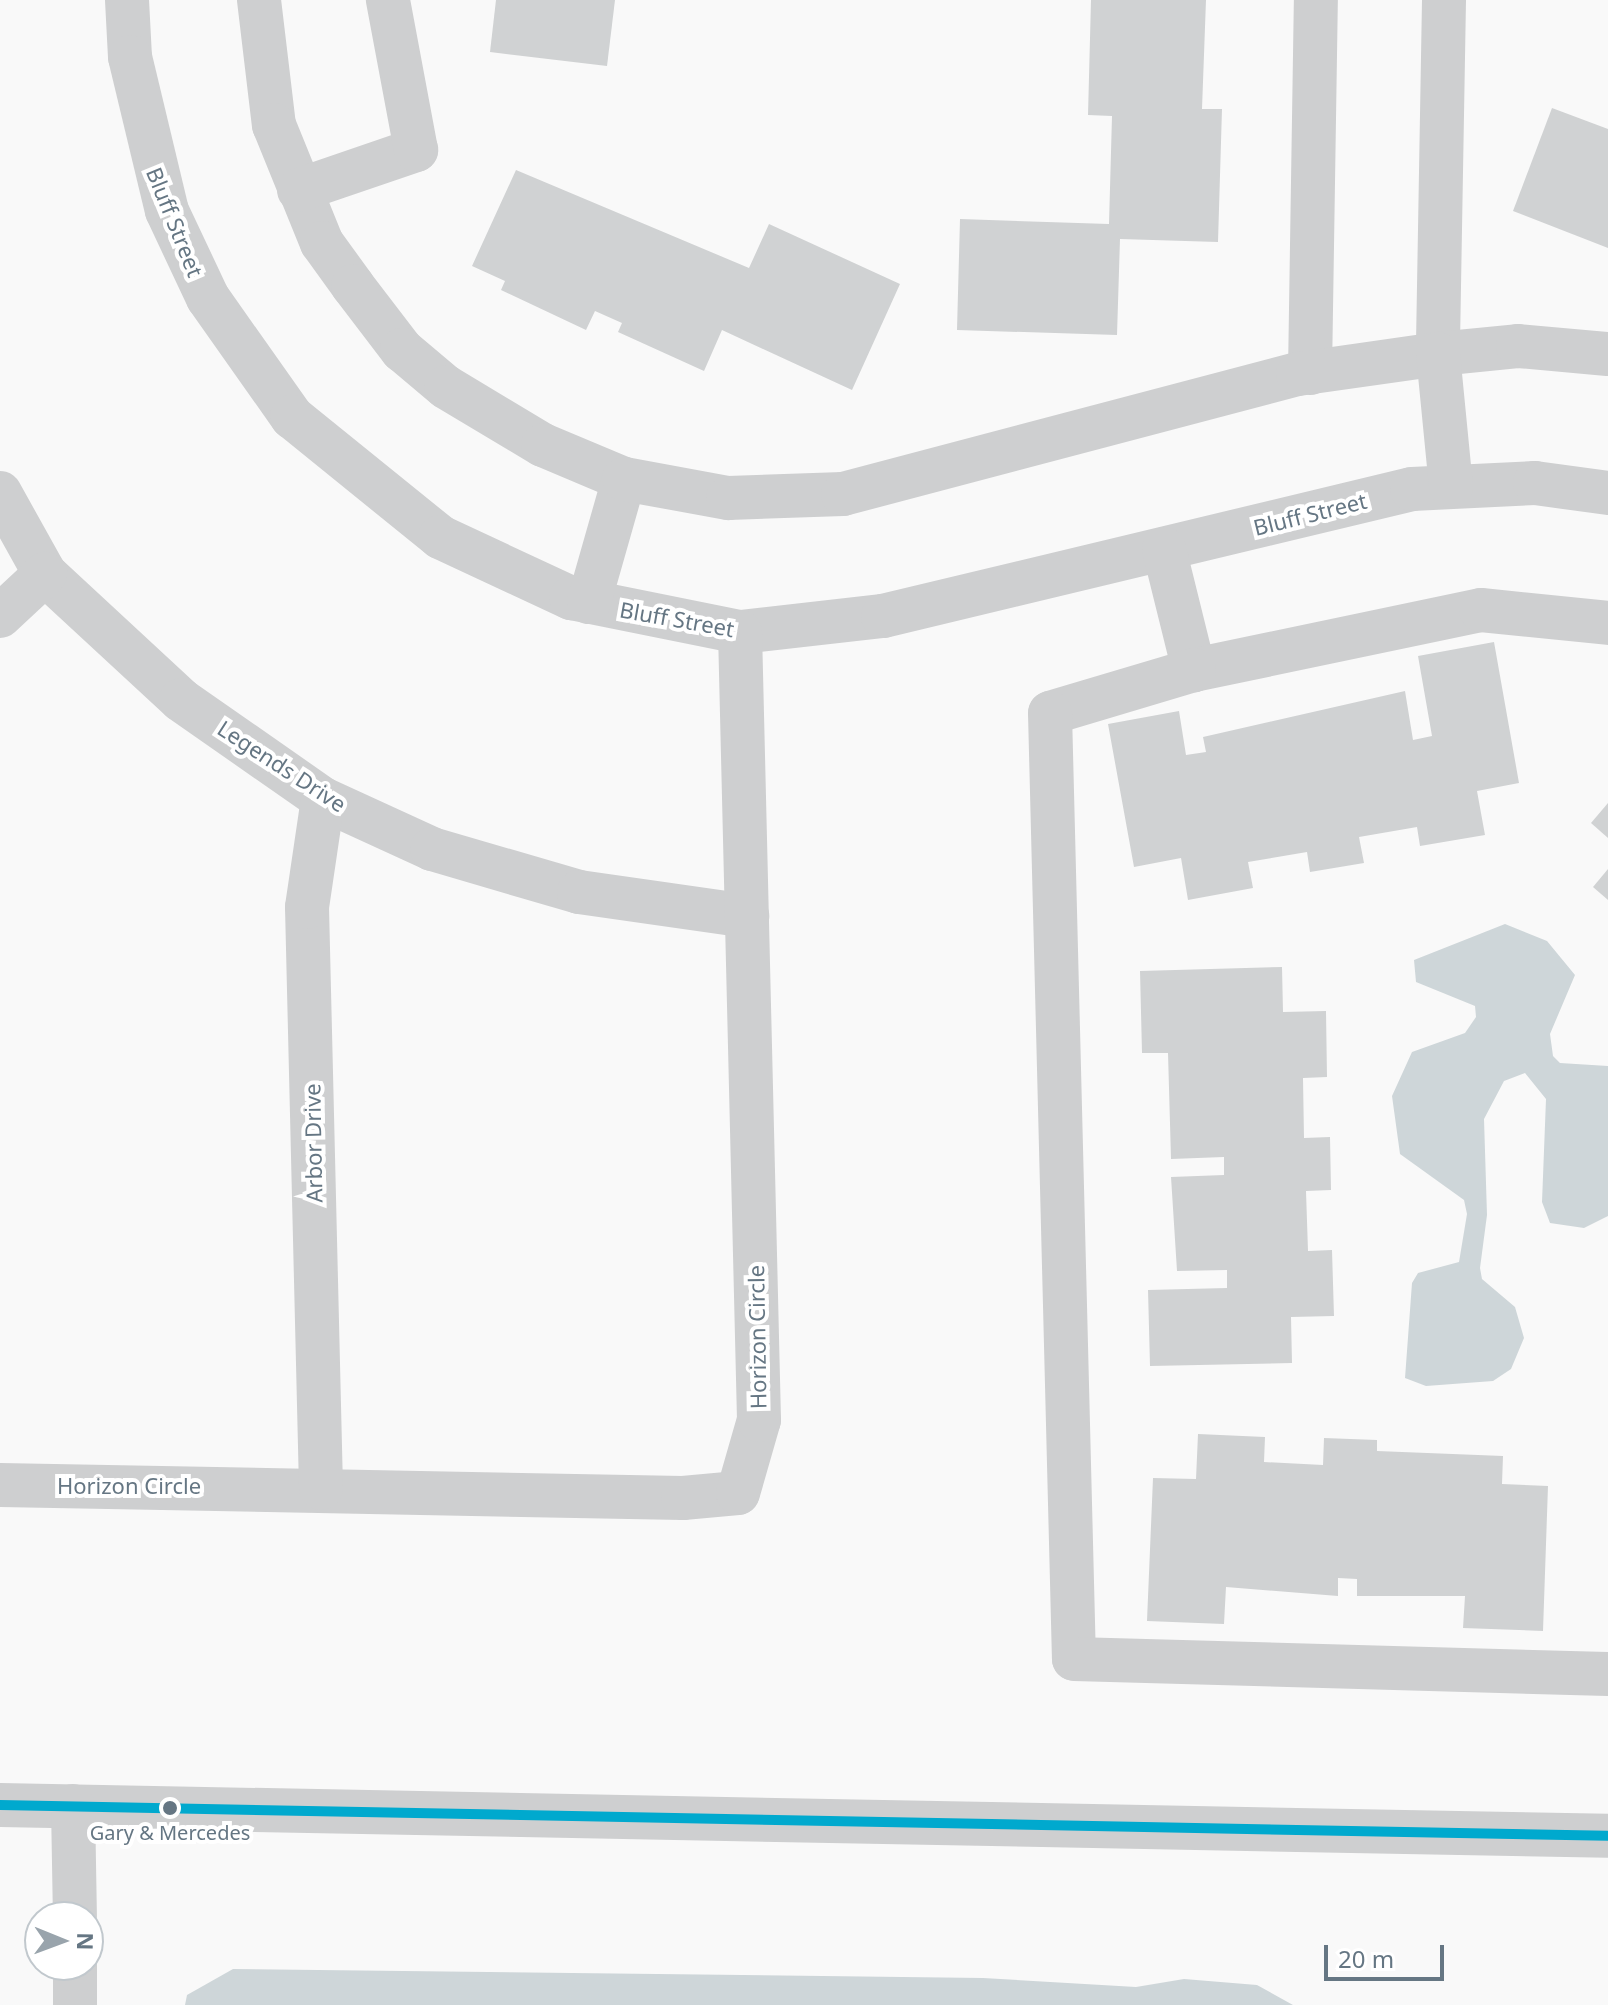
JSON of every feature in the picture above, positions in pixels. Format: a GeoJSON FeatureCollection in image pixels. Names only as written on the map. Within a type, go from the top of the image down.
{"type":"FeatureCollection","features":[{"type":"Feature","properties":{"kind":"street","name":"Bluff Street"},"geometry":{"type":"LineString","coordinates":[[127,0],[130,57],[167,211],[208,298],[292,417],[440,537],[589,602],[740,632],[883,616],[1164,549],[1451,486],[1535,483],[1608,493]]}},
{"type":"Feature","properties":{"kind":"street"},"geometry":{"type":"LineString","coordinates":[[259,0],[262,74],[299,190],[322,243],[402,350],[488,415],[624,479],[728,498],[843,494],[1310,373],[1518,346],[1608,354]]}},
{"type":"Feature","properties":{"kind":"street"},"geometry":{"type":"LineString","coordinates":[[299,190],[416,150],[388,0]]}},
{"type":"Feature","properties":{"kind":"street"},"geometry":{"type":"LineString","coordinates":[[1310,373],[1316,0]]}},
{"type":"Feature","properties":{"kind":"street"},"geometry":{"type":"LineString","coordinates":[[1444,0],[1438,354],[1451,486]]}},
{"type":"Feature","properties":{"kind":"street"},"geometry":{"type":"LineString","coordinates":[[589,602],[624,479]]}},
{"type":"Feature","properties":{"kind":"street","name":"Legends Drive"},"geometry":{"type":"LineString","coordinates":[[0,493],[45,574],[181,700],[323,799],[432,849],[563,888],[747,916]]}},
{"type":"Feature","properties":{"kind":"street"},"geometry":{"type":"LineString","coordinates":[[1164,549],[1194,670]]}},
{"type":"Feature","properties":{"kind":"street"},"geometry":{"type":"LineString","coordinates":[[0,616],[45,574]]}},
{"type":"Feature","properties":{"kind":"street"},"geometry":{"type":"LineString","coordinates":[[1608,623],[1481,610],[1194,670],[1050,713],[1074,1659],[1608,1674]]}},
{"type":"Feature","properties":{"kind":"street","name":"Horizon Circle"},"geometry":{"type":"LineString","coordinates":[[0,1485],[321,1488],[683,1498],[738,1493],[759,1420],[740,632]]}},
{"type":"Feature","properties":{"kind":"street","name":"Arbor Drive"},"geometry":{"type":"LineString","coordinates":[[321,1488],[307,907],[323,799]]}},
{"type":"Feature","properties":{"kind":"street"},"geometry":{"type":"LineString","coordinates":[[0,1805],[1608,1836]]}},
{"type":"Feature","properties":{"kind":"street"},"geometry":{"type":"LineString","coordinates":[[73,1806],[75,1901]]}},
{"type":"Feature","properties":{"kind":"street"},"geometry":{"type":"LineString","coordinates":[[75,1981],[75,2005]]}},
{"type":"Feature","properties":{"kind":"shaded area"},"geometry":{"type":"Polygon","coordinates":[[[1505,924],[1547,941],[1575,975],[1550,1034],[1553,1056],[1560,1063],[1608,1066],[1608,1216],[1584,1228],[1550,1223],[1542,1202],[1546,1099],[1525,1073],[1504,1081],[1484,1119],[1487,1215],[1480,1268],[1482,1279],[1515,1307],[1524,1338],[1511,1369],[1493,1381],[1426,1386],[1405,1378],[1412,1283],[1418,1273],[1459,1262],[1467,1214],[1464,1200],[1400,1154],[1392,1096],[1412,1052],[1465,1033],[1476,1017],[1475,1006],[1416,982],[1414,960],[1505,924]]]}},
{"type":"Feature","properties":{"kind":"shaded area"},"geometry":{"type":"Polygon","coordinates":[[[233,1969],[983,1978],[1136,1987],[1184,1979],[1257,1985],[1293,2005],[185,2005],[187,1995],[233,1969]]]}},
{"type":"Feature","properties":{"kind":"building"},"geometry":{"type":"Polygon","coordinates":[[[496,0],[615,0],[607,66],[490,52],[496,0]]]}},
{"type":"Feature","properties":{"kind":"building"},"geometry":{"type":"Polygon","coordinates":[[[1091,0],[1206,0],[1202,109],[1222,109],[1218,242],[1120,239],[1117,335],[957,330],[960,219],[1109,224],[1112,116],[1088,115],[1091,0]]]}},
{"type":"Feature","properties":{"kind":"building"},"geometry":{"type":"Polygon","coordinates":[[[1552,108],[1608,129],[1608,248],[1513,211],[1552,108]]]}},
{"type":"Feature","properties":{"kind":"building"},"geometry":{"type":"Polygon","coordinates":[[[516,170],[749,268],[769,224],[900,284],[852,390],[722,330],[704,371],[618,332],[622,323],[595,311],[586,330],[501,290],[505,281],[472,266],[516,170]]]}},
{"type":"Feature","properties":{"kind":"building"},"geometry":{"type":"Polygon","coordinates":[[[1494,642],[1519,783],[1477,791],[1485,835],[1420,846],[1417,827],[1359,837],[1364,863],[1310,872],[1307,852],[1248,862],[1253,888],[1188,900],[1181,858],[1134,867],[1108,724],[1179,711],[1186,755],[1206,752],[1203,737],[1405,691],[1413,740],[1432,736],[1418,656],[1494,642]]]}},
{"type":"Feature","properties":{"kind":"building"},"geometry":{"type":"Polygon","coordinates":[[[1608,803],[1608,838],[1591,823],[1608,803]]]}},
{"type":"Feature","properties":{"kind":"building"},"geometry":{"type":"Polygon","coordinates":[[[1608,869],[1608,900],[1593,887],[1608,869]]]}},
{"type":"Feature","properties":{"kind":"building"},"geometry":{"type":"Polygon","coordinates":[[[1282,967],[1283,1012],[1326,1011],[1327,1077],[1303,1078],[1304,1138],[1330,1137],[1331,1190],[1306,1191],[1308,1251],[1332,1250],[1334,1316],[1291,1317],[1292,1363],[1150,1366],[1148,1290],[1227,1288],[1227,1270],[1177,1271],[1171,1177],[1224,1175],[1224,1157],[1171,1159],[1168,1053],[1142,1053],[1140,971],[1282,967]]]}},
{"type":"Feature","properties":{"kind":"building"},"geometry":{"type":"Polygon","coordinates":[[[1198,1434],[1265,1437],[1264,1462],[1323,1465],[1324,1438],[1377,1440],[1377,1451],[1503,1456],[1502,1484],[1548,1486],[1543,1631],[1463,1628],[1465,1596],[1357,1596],[1357,1579],[1338,1578],[1338,1596],[1226,1587],[1224,1624],[1147,1621],[1153,1478],[1196,1479],[1198,1434]]]}},
{"type":"Feature","properties":{"kind":"transit line"},"geometry":{"type":"LineString","coordinates":[[0,1805],[1608,1836]]}},
{"type":"Feature","properties":{"kind":"place","name":"Gary & Mercedes"},"geometry":{"type":"Point","coordinates":[170,1808]}}]}
